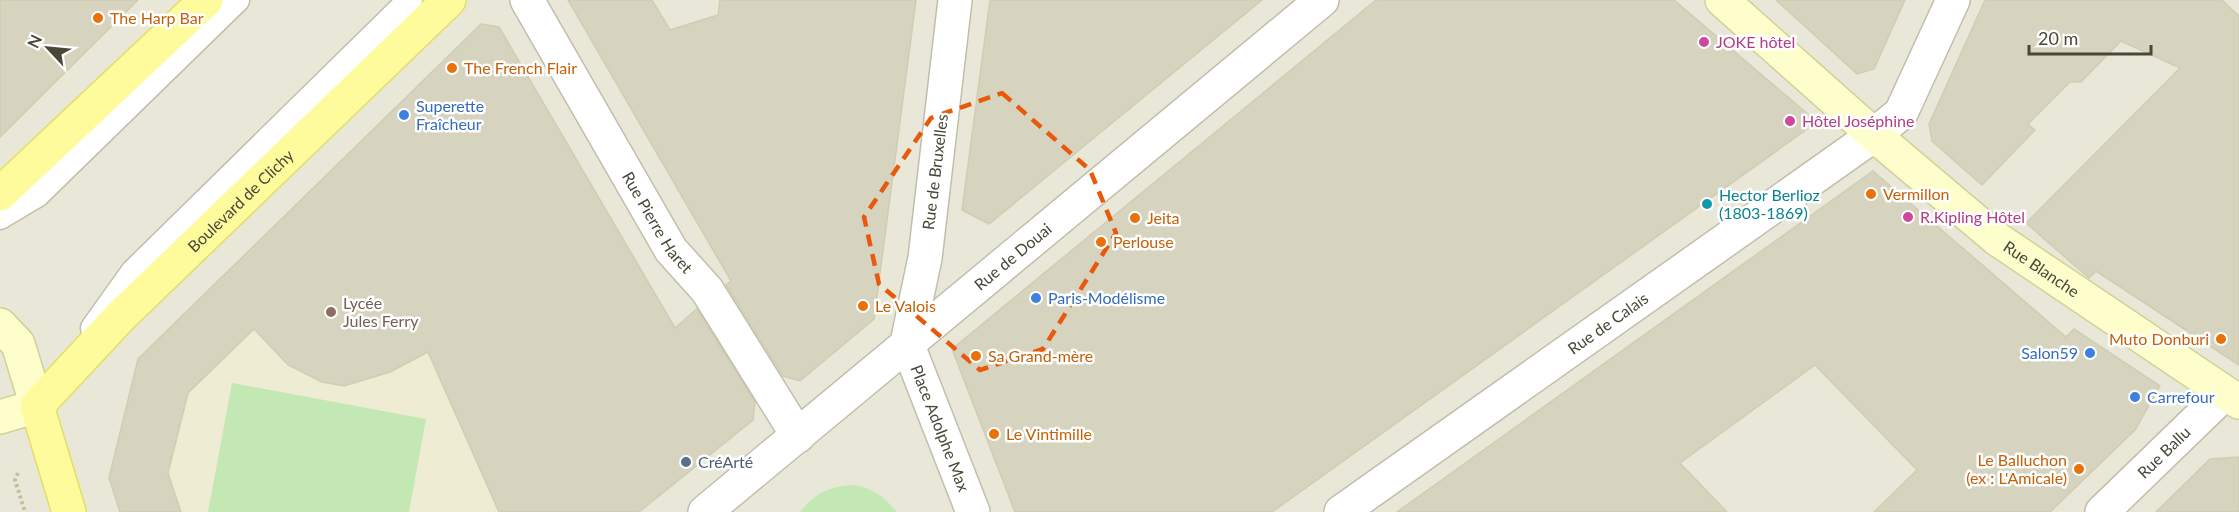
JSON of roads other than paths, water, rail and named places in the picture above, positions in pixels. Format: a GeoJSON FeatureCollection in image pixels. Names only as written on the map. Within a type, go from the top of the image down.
{"type":"FeatureCollection","features":[{"type":"Feature","properties":{"kind":"main road"},"geometry":{"type":"LineString","coordinates":[[0,194],[206,0]]}},
{"type":"Feature","properties":{"kind":"main road","name":"Boulevard de Clichy"},"geometry":{"type":"LineString","coordinates":[[37,406],[121,316],[449,0]]}},
{"type":"Feature","properties":{"kind":"main road"},"geometry":{"type":"LineString","coordinates":[[37,406],[69,512]]}},
{"type":"Feature","properties":{"kind":"street","name":"Rue Pierre Haret"},"geometry":{"type":"LineString","coordinates":[[527,0],[671,250],[707,290],[798,436]]}},
{"type":"Feature","properties":{"kind":"street","name":"Rue de Bruxelles"},"geometry":{"type":"LineString","coordinates":[[907,343],[925,258],[955,0]]}},
{"type":"Feature","properties":{"kind":"street","name":"Rue de Douai"},"geometry":{"type":"LineString","coordinates":[[705,512],[1322,0]]}},
{"type":"Feature","properties":{"kind":"street","name":"Rue Blanche"},"geometry":{"type":"LineString","coordinates":[[1722,0],[1874,135],[1997,239],[2232,398]]}},
{"type":"Feature","properties":{"kind":"street","name":"Rue de Calais"},"geometry":{"type":"LineString","coordinates":[[1341,512],[1874,135],[1901,113],[1953,0]]}},
{"type":"Feature","properties":{"kind":"street"},"geometry":{"type":"LineString","coordinates":[[0,326],[18,345],[37,406],[0,417]]}},
{"type":"Feature","properties":{"kind":"street","name":"Place Adolphe Max"},"geometry":{"type":"LineString","coordinates":[[907,343],[973,512]]}},
{"type":"Feature","properties":{"kind":"street","name":"Rue Ballu"},"geometry":{"type":"LineString","coordinates":[[2102,512],[2232,398]]}},
{"type":"Feature","properties":{"kind":"lane"},"geometry":{"type":"LineString","coordinates":[[0,217],[38,195],[237,0]]}},
{"type":"Feature","properties":{"kind":"lane","name":"Boulevard de Clichy"},"geometry":{"type":"LineString","coordinates":[[37,406],[133,272],[410,0]]}},
{"type":"Feature","properties":{"kind":"place","name":"The Harp Bar"},"geometry":{"type":"Point","coordinates":[98,18]}},
{"type":"Feature","properties":{"kind":"place","name":"JOKE hôtel"},"geometry":{"type":"Point","coordinates":[1704,42]}},
{"type":"Feature","properties":{"kind":"place","name":"The French Flair"},"geometry":{"type":"Point","coordinates":[452,68]}},
{"type":"Feature","properties":{"kind":"place","name":"Superette Fraîcheur"},"geometry":{"type":"Point","coordinates":[404,115]}},
{"type":"Feature","properties":{"kind":"place","name":"Hôtel Joséphine"},"geometry":{"type":"Point","coordinates":[1790,121]}},
{"type":"Feature","properties":{"kind":"place","name":"Vermillon"},"geometry":{"type":"Point","coordinates":[1871,194]}},
{"type":"Feature","properties":{"kind":"place","name":"Hector Berlioz (1803-1869)"},"geometry":{"type":"Point","coordinates":[1707,204]}},
{"type":"Feature","properties":{"kind":"place","name":"R.Kipling Hôtel"},"geometry":{"type":"Point","coordinates":[1908,217]}},
{"type":"Feature","properties":{"kind":"place","name":"Jeita"},"geometry":{"type":"Point","coordinates":[1135,218]}},
{"type":"Feature","properties":{"kind":"place","name":"Perlouse"},"geometry":{"type":"Point","coordinates":[1101,242]}},
{"type":"Feature","properties":{"kind":"place","name":"Paris-Modélisme"},"geometry":{"type":"Point","coordinates":[1036,298]}},
{"type":"Feature","properties":{"kind":"place","name":"Le Valois"},"geometry":{"type":"Point","coordinates":[863,306]}},
{"type":"Feature","properties":{"kind":"place","name":"Lycée Jules Ferry"},"geometry":{"type":"Point","coordinates":[331,312]}},
{"type":"Feature","properties":{"kind":"place","name":"Muto Donburi"},"geometry":{"type":"Point","coordinates":[2221,339]}},
{"type":"Feature","properties":{"kind":"place","name":"Salon59"},"geometry":{"type":"Point","coordinates":[2090,353]}},
{"type":"Feature","properties":{"kind":"place","name":"Sa Grand-mère"},"geometry":{"type":"Point","coordinates":[976,356]}},
{"type":"Feature","properties":{"kind":"place","name":"Carrefour"},"geometry":{"type":"Point","coordinates":[2135,397]}},
{"type":"Feature","properties":{"kind":"place","name":"Le Vintimille"},"geometry":{"type":"Point","coordinates":[994,434]}},
{"type":"Feature","properties":{"kind":"place","name":"CréArté"},"geometry":{"type":"Point","coordinates":[686,462]}},
{"type":"Feature","properties":{"kind":"place","name":"Le Balluchon (ex : L'Amicale)"},"geometry":{"type":"Point","coordinates":[2079,469]}}]}
